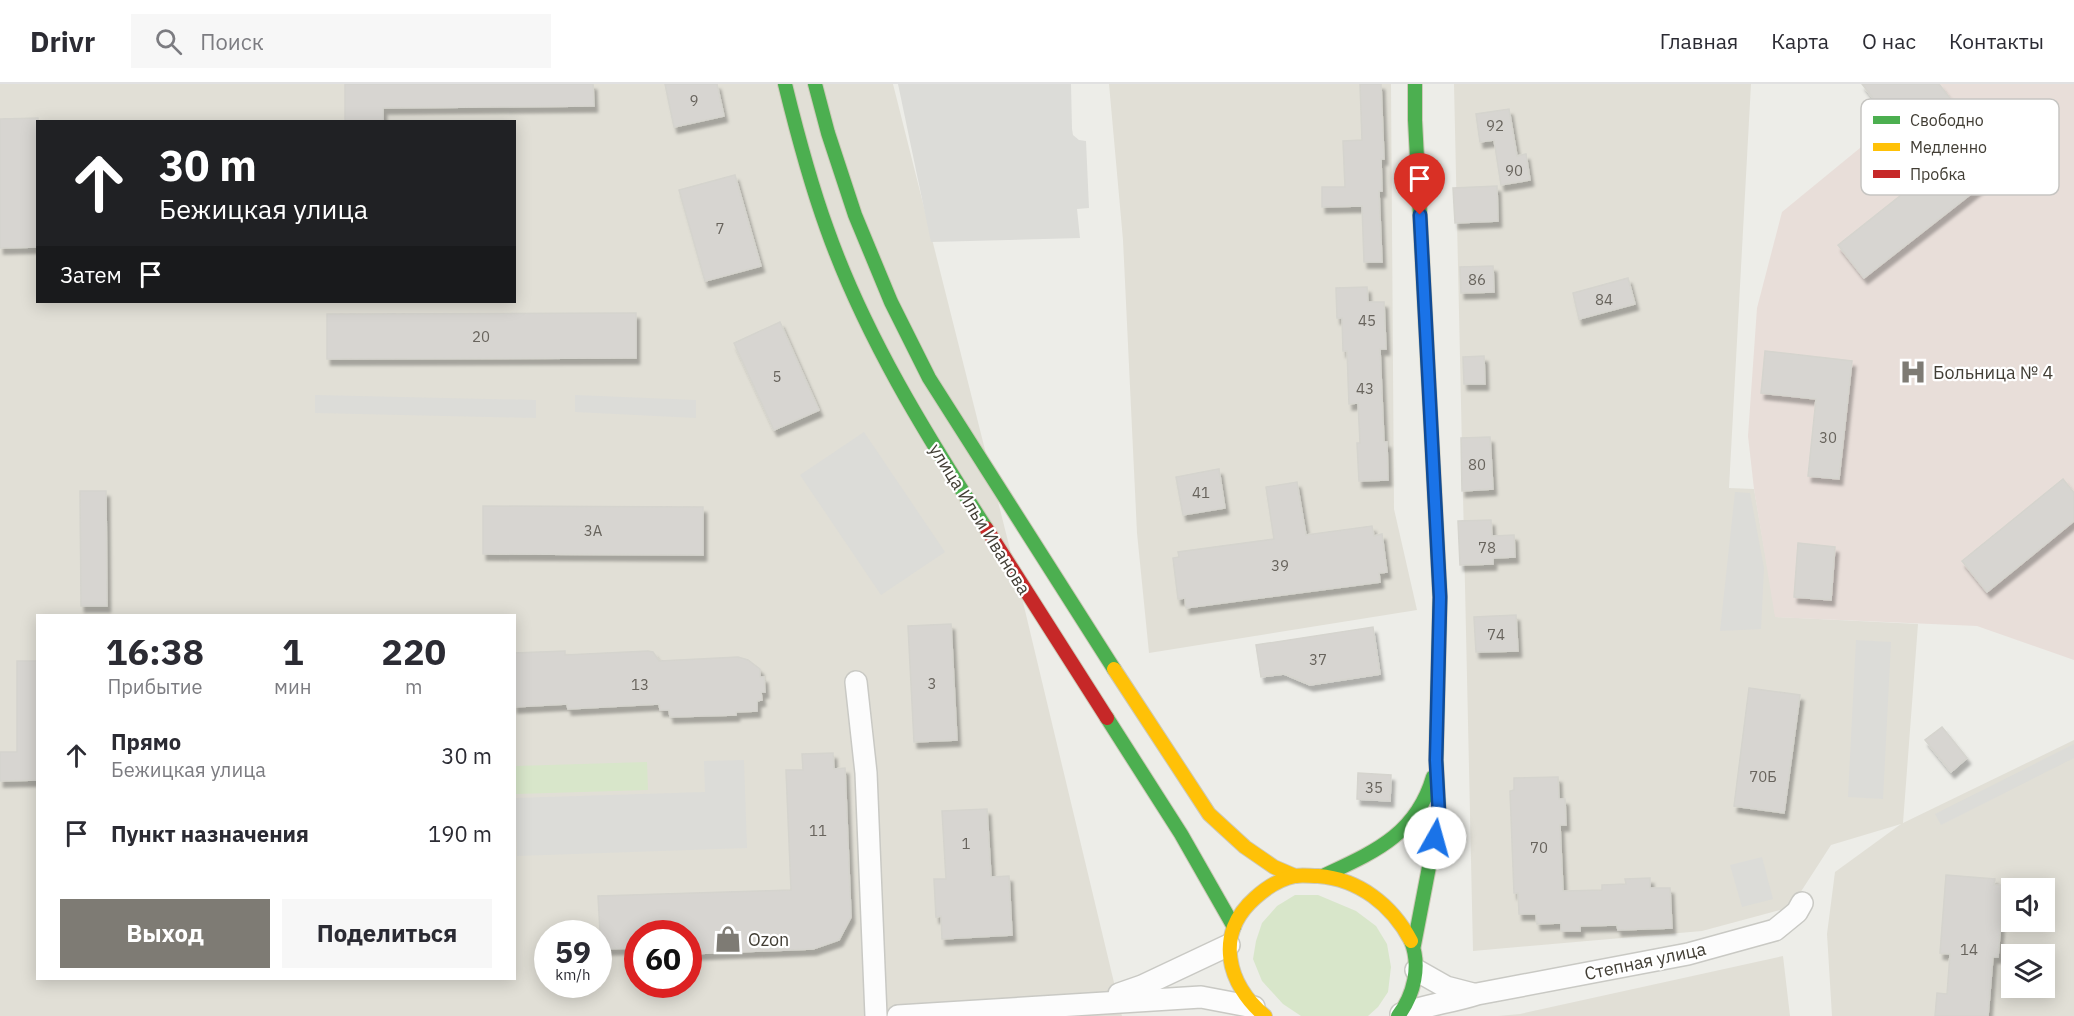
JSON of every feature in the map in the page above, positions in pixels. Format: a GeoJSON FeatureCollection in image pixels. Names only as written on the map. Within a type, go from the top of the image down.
{"type":"FeatureCollection","features":[{"type":"Feature","properties":{"kind":"main road","name":"улица Ильи Иванова"},"geometry":{"type":"LineString","coordinates":[[785,84],[800,143],[827,230],[861,311],[902,392],[942,460],[1181,834],[1231,936],[1230,960],[1236,980],[1259,1011]]}},
{"type":"Feature","properties":{"kind":"main road","name":"улица Ильи Иванова"},"geometry":{"type":"LineString","coordinates":[[815,84],[828,133],[855,215],[891,302],[929,378],[1136,706],[1209,814],[1245,847],[1274,867],[1295,876]]}},
{"type":"Feature","properties":{"kind":"main road"},"geometry":{"type":"LineString","coordinates":[[1400,1015],[1413,989],[1416,970],[1413,945],[1439,815],[1436,760],[1440,597],[1415,84]]}},
{"type":"Feature","properties":{"kind":"main road"},"geometry":{"type":"LineString","coordinates":[[1323,876],[1391,840],[1412,822],[1430,791],[1436,760]]}},
{"type":"Feature","properties":{"kind":"main road"},"geometry":{"type":"LineString","coordinates":[[1231,936],[1239,915],[1268,887],[1295,876],[1323,876],[1349,881],[1386,905],[1401,923],[1413,945]]}},
{"type":"Feature","properties":{"kind":"street"},"geometry":{"type":"LineString","coordinates":[[856,682],[866,773],[876,1016]]}},
{"type":"Feature","properties":{"kind":"street","name":"Степная улица"},"geometry":{"type":"LineString","coordinates":[[1400,1015],[1423,1006],[1477,994],[1688,954],[1775,930],[1797,912],[1802,903]]}},
{"type":"Feature","properties":{"kind":"street"},"geometry":{"type":"LineString","coordinates":[[1095,1003],[1142,986],[1231,936]]}},
{"type":"Feature","properties":{"kind":"street"},"geometry":{"type":"LineString","coordinates":[[1416,970],[1446,987],[1477,994]]}},
{"type":"Feature","properties":{"kind":"street"},"geometry":{"type":"LineString","coordinates":[[898,1016],[1201,997],[1259,1011]]}},
{"type":"Feature","properties":{"kind":"shaded area"},"geometry":{"type":"Polygon","coordinates":[[[0,84],[893,84],[1017,577],[1122,1016],[0,1016],[0,84]]]}},
{"type":"Feature","properties":{"kind":"shaded area"},"geometry":{"type":"Polygon","coordinates":[[[898,84],[1071,84],[1073,135],[1079,140],[1086,141],[1089,208],[1077,209],[1080,238],[931,242],[898,84]]]}},
{"type":"Feature","properties":{"kind":"shaded area"},"geometry":{"type":"Polygon","coordinates":[[[1109,84],[1391,84],[1394,509],[1417,610],[1149,653],[1137,533],[1123,240],[1109,84]]]}},
{"type":"Feature","properties":{"kind":"shaded area"},"geometry":{"type":"Polygon","coordinates":[[[1454,84],[1751,84],[1729,488],[1754,489],[1776,617],[1918,624],[1903,823],[2074,740],[2074,1016],[1832,1016],[1827,934],[1835,872],[1901,824],[1831,845],[1791,907],[1702,931],[1473,951],[1454,84]]]}},
{"type":"Feature","properties":{"kind":"shaded area","name":"Больница № 4"},"geometry":{"type":"Polygon","coordinates":[[[1938,84],[2074,84],[2074,660],[1977,626],[1775,617],[1754,489],[1748,436],[1757,308],[1782,212],[1861,147],[1861,195],[2059,195],[2059,99],[1920,99],[1938,84]]]}},
{"type":"Feature","properties":{"kind":"shaded area"},"geometry":{"type":"Polygon","coordinates":[[[315,395],[536,400],[536,418],[315,413],[315,395]]]}},
{"type":"Feature","properties":{"kind":"shaded area"},"geometry":{"type":"Polygon","coordinates":[[[575,395],[696,400],[696,418],[575,412],[575,395]]]}},
{"type":"Feature","properties":{"kind":"shaded area"},"geometry":{"type":"Polygon","coordinates":[[[864,432],[945,552],[881,595],[800,475],[864,432]]]}},
{"type":"Feature","properties":{"kind":"shaded area"},"geometry":{"type":"Polygon","coordinates":[[[1735,492],[1750,493],[1764,568],[1761,629],[1720,631],[1735,492]]]}},
{"type":"Feature","properties":{"kind":"shaded area"},"geometry":{"type":"Polygon","coordinates":[[[1856,640],[1891,642],[1883,799],[1848,797],[1856,640]]]}},
{"type":"Feature","properties":{"kind":"shaded area"},"geometry":{"type":"Polygon","coordinates":[[[2074,744],[2074,758],[1941,825],[1935,814],[2074,744]]]}},
{"type":"Feature","properties":{"kind":"shaded area"},"geometry":{"type":"Polygon","coordinates":[[[744,760],[747,848],[517,856],[516,798],[705,792],[704,761],[744,760]]]}},
{"type":"Feature","properties":{"kind":"shaded area"},"geometry":{"type":"Polygon","coordinates":[[[1762,857],[1773,899],[1742,907],[1730,865],[1762,857]]]}},
{"type":"Feature","properties":{"kind":"shaded area"},"geometry":{"type":"Polygon","coordinates":[[[1783,956],[1790,1016],[1498,1016],[1520,1014],[1783,956]]]}},
{"type":"Feature","properties":{"kind":"green space"},"geometry":{"type":"Polygon","coordinates":[[[647,762],[648,790],[516,794],[516,766],[647,762]]]}},
{"type":"Feature","properties":{"kind":"green space"},"geometry":{"type":"Polygon","coordinates":[[[1295,895],[1318,895],[1356,911],[1376,926],[1387,944],[1391,967],[1388,992],[1378,1007],[1368,1016],[1301,1016],[1283,1004],[1262,981],[1253,959],[1262,923],[1277,906],[1295,895]]]}},
{"type":"Feature","properties":{"kind":"building"},"geometry":{"type":"Polygon","coordinates":[[[345,84],[593,84],[594,106],[383,108],[383,120],[345,120],[345,84]]]}},
{"type":"Feature","properties":{"kind":"building"},"geometry":{"type":"Polygon","coordinates":[[[665,84],[717,84],[724,116],[674,127],[665,84]]]}},
{"type":"Feature","properties":{"kind":"building"},"geometry":{"type":"Polygon","coordinates":[[[1360,84],[1381,84],[1384,159],[1381,159],[1382,191],[1379,191],[1382,262],[1364,262],[1362,206],[1322,207],[1322,187],[1345,187],[1343,141],[1362,140],[1360,84]]]}},
{"type":"Feature","properties":{"kind":"building"},"geometry":{"type":"Polygon","coordinates":[[[1862,84],[1939,84],[1950,99],[1874,99],[1862,84]]]}},
{"type":"Feature","properties":{"kind":"building"},"geometry":{"type":"Polygon","coordinates":[[[1509,109],[1517,156],[1526,154],[1530,180],[1501,185],[1494,140],[1480,142],[1476,114],[1509,109]]]}},
{"type":"Feature","properties":{"kind":"building"},"geometry":{"type":"Polygon","coordinates":[[[38,118],[36,120],[36,247],[0,248],[0,119],[38,118]]]}},
{"type":"Feature","properties":{"kind":"building"},"geometry":{"type":"Polygon","coordinates":[[[735,175],[761,266],[705,281],[679,190],[735,175]]]}},
{"type":"Feature","properties":{"kind":"building"},"geometry":{"type":"Polygon","coordinates":[[[1497,186],[1498,221],[1455,223],[1453,188],[1497,186]]]}},
{"type":"Feature","properties":{"kind":"building"},"geometry":{"type":"Polygon","coordinates":[[[1901,195],[1970,195],[1864,278],[1838,245],[1901,195]]]}},
{"type":"Feature","properties":{"kind":"building"},"geometry":{"type":"Polygon","coordinates":[[[1493,266],[1494,292],[1461,293],[1460,267],[1493,266]]]}},
{"type":"Feature","properties":{"kind":"building"},"geometry":{"type":"Polygon","coordinates":[[[1628,278],[1635,304],[1579,319],[1573,293],[1628,278]]]}},
{"type":"Feature","properties":{"kind":"building"},"geometry":{"type":"Polygon","coordinates":[[[1367,287],[1368,302],[1384,302],[1386,349],[1380,349],[1388,480],[1359,481],[1358,403],[1349,404],[1347,351],[1343,351],[1342,318],[1337,318],[1336,288],[1367,287]]]}},
{"type":"Feature","properties":{"kind":"building"},"geometry":{"type":"Polygon","coordinates":[[[636,313],[636,358],[327,359],[327,314],[636,313]]]}},
{"type":"Feature","properties":{"kind":"building"},"geometry":{"type":"Polygon","coordinates":[[[780,322],[819,410],[774,430],[734,343],[780,322]]]}},
{"type":"Feature","properties":{"kind":"building"},"geometry":{"type":"Polygon","coordinates":[[[1765,351],[1852,361],[1839,479],[1808,476],[1816,399],[1761,393],[1765,351]]]}},
{"type":"Feature","properties":{"kind":"building"},"geometry":{"type":"Polygon","coordinates":[[[1484,356],[1485,384],[1464,384],[1463,357],[1484,356]]]}},
{"type":"Feature","properties":{"kind":"building"},"geometry":{"type":"Polygon","coordinates":[[[1490,437],[1493,489],[1462,491],[1461,438],[1490,437]]]}},
{"type":"Feature","properties":{"kind":"building"},"geometry":{"type":"Polygon","coordinates":[[[1219,469],[1225,508],[1183,515],[1176,477],[1219,469]]]}},
{"type":"Feature","properties":{"kind":"building"},"geometry":{"type":"Polygon","coordinates":[[[2063,479],[2074,493],[2074,521],[1987,592],[1962,561],[2063,479]]]}},
{"type":"Feature","properties":{"kind":"building"},"geometry":{"type":"Polygon","coordinates":[[[1297,482],[1306,535],[1372,526],[1374,536],[1382,534],[1387,572],[1379,573],[1380,582],[1186,608],[1185,598],[1178,599],[1173,558],[1179,557],[1178,552],[1274,539],[1266,487],[1297,482]]]}},
{"type":"Feature","properties":{"kind":"building"},"geometry":{"type":"Polygon","coordinates":[[[80,491],[106,491],[107,606],[81,606],[80,491]]]}},
{"type":"Feature","properties":{"kind":"building"},"geometry":{"type":"Polygon","coordinates":[[[483,506],[703,507],[703,555],[483,554],[483,506]]]}},
{"type":"Feature","properties":{"kind":"building"},"geometry":{"type":"Polygon","coordinates":[[[1491,520],[1492,536],[1514,535],[1515,557],[1493,558],[1493,564],[1460,565],[1458,521],[1491,520]]]}},
{"type":"Feature","properties":{"kind":"building"},"geometry":{"type":"Polygon","coordinates":[[[1798,543],[1835,547],[1831,600],[1794,597],[1798,543]]]}},
{"type":"Feature","properties":{"kind":"building"},"geometry":{"type":"Polygon","coordinates":[[[1516,615],[1518,651],[1476,652],[1474,617],[1516,615]]]}},
{"type":"Feature","properties":{"kind":"building"},"geometry":{"type":"Polygon","coordinates":[[[951,624],[957,740],[914,742],[908,626],[951,624]]]}},
{"type":"Feature","properties":{"kind":"building"},"geometry":{"type":"Polygon","coordinates":[[[1373,627],[1380,674],[1310,685],[1284,674],[1261,677],[1256,645],[1373,627]]]}},
{"type":"Feature","properties":{"kind":"building"},"geometry":{"type":"Polygon","coordinates":[[[565,651],[565,655],[648,651],[653,652],[659,661],[738,657],[748,660],[760,669],[760,677],[764,677],[765,692],[761,692],[762,700],[757,701],[757,711],[736,712],[736,715],[670,717],[669,710],[660,710],[659,704],[568,709],[567,704],[516,707],[516,653],[565,651]]]}},
{"type":"Feature","properties":{"kind":"building"},"geometry":{"type":"Polygon","coordinates":[[[17,661],[36,661],[36,780],[0,781],[0,752],[17,752],[17,661]]]}},
{"type":"Feature","properties":{"kind":"building"},"geometry":{"type":"Polygon","coordinates":[[[1749,688],[1800,695],[1784,813],[1734,806],[1749,688]]]}},
{"type":"Feature","properties":{"kind":"building"},"geometry":{"type":"Polygon","coordinates":[[[1942,727],[1967,758],[1951,772],[1925,740],[1942,727]]]}},
{"type":"Feature","properties":{"kind":"building"},"geometry":{"type":"Polygon","coordinates":[[[833,753],[834,769],[845,768],[851,917],[839,940],[813,949],[702,953],[702,920],[624,920],[624,948],[612,949],[612,920],[599,920],[598,896],[791,890],[786,770],[803,770],[802,754],[833,753]]]}},
{"type":"Feature","properties":{"kind":"building"},"geometry":{"type":"Polygon","coordinates":[[[1358,773],[1391,775],[1390,801],[1357,799],[1358,773]]]}},
{"type":"Feature","properties":{"kind":"building"},"geometry":{"type":"Polygon","coordinates":[[[1558,777],[1559,799],[1565,799],[1566,825],[1560,825],[1563,891],[1602,890],[1602,885],[1626,884],[1625,879],[1650,878],[1650,888],[1670,888],[1672,928],[1618,930],[1617,925],[1580,926],[1580,931],[1561,931],[1561,923],[1537,924],[1536,914],[1519,914],[1518,893],[1514,893],[1510,791],[1514,790],[1514,778],[1558,777]]]}},
{"type":"Feature","properties":{"kind":"building"},"geometry":{"type":"Polygon","coordinates":[[[987,809],[991,877],[1009,876],[1012,935],[942,939],[941,916],[936,917],[934,879],[946,879],[942,811],[987,809]]]}},
{"type":"Feature","properties":{"kind":"building"},"geometry":{"type":"Polygon","coordinates":[[[1946,875],[1995,879],[1994,885],[2001,885],[2001,921],[1998,957],[1993,957],[1988,1016],[1935,1016],[1937,993],[1947,994],[1950,954],[1940,953],[1946,875]]]}},
{"type":"Feature","properties":{"kind":"traffic: fast"},"geometry":{"type":"LineString","coordinates":[[785,84],[821,211],[859,308],[919,420],[986,528]]}},
{"type":"Feature","properties":{"kind":"traffic: fast"},"geometry":{"type":"LineString","coordinates":[[815,84],[828,133],[855,215],[891,302],[929,378],[1114,669]]}},
{"type":"Feature","properties":{"kind":"traffic: fast"},"geometry":{"type":"LineString","coordinates":[[1414,945],[1439,815],[1436,760],[1440,597],[1415,84]]}},
{"type":"Feature","properties":{"kind":"traffic: fast"},"geometry":{"type":"LineString","coordinates":[[1107,718],[1181,834],[1234,927]]}},
{"type":"Feature","properties":{"kind":"traffic: fast"},"geometry":{"type":"LineString","coordinates":[[1323,876],[1359,859],[1391,839],[1416,814],[1433,777]]}},
{"type":"Feature","properties":{"kind":"traffic: fast"},"geometry":{"type":"LineString","coordinates":[[1398,1016],[1412,990],[1416,970],[1411,941]]}},
{"type":"Feature","properties":{"kind":"traffic: slow"},"geometry":{"type":"LineString","coordinates":[[1114,669],[1209,814],[1245,847],[1274,867],[1295,876]]}},
{"type":"Feature","properties":{"kind":"traffic: slow"},"geometry":{"type":"LineString","coordinates":[[1265,1016],[1252,1003],[1234,974],[1230,959],[1230,943],[1234,927],[1242,912],[1269,887],[1295,876],[1318,876],[1347,882],[1373,896],[1384,905],[1411,941]]}},
{"type":"Feature","properties":{"kind":"traffic: jam"},"geometry":{"type":"LineString","coordinates":[[986,528],[1107,718]]}},
{"type":"Feature","properties":{"kind":"place","name":"Больница № 4"},"geometry":{"type":"Point","coordinates":[1913,372]}},
{"type":"Feature","properties":{"kind":"place","name":"Ozon"},"geometry":{"type":"Point","coordinates":[728,939]}},
{"type":"Feature","properties":{"kind":"route"},"geometry":{"type":"LineString","coordinates":[[1420,215],[1440,597],[1436,760],[1439,815],[1435,838]]}}]}
